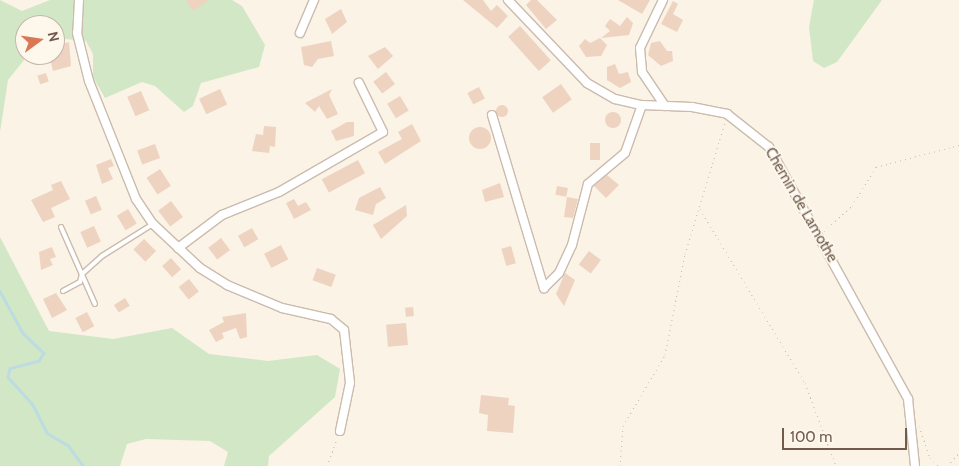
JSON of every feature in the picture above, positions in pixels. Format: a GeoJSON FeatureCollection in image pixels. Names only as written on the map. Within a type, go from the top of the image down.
{"type":"FeatureCollection","features":[{"type":"Feature","properties":{"kind":"street"},"geometry":{"type":"LineString","coordinates":[[79,0],[77,33],[89,81],[136,199],[154,224],[178,248],[243,294],[331,319],[344,330],[350,383],[340,431]]}},
{"type":"Feature","properties":{"kind":"street"},"geometry":{"type":"LineString","coordinates":[[300,33],[314,0]]}},
{"type":"Feature","properties":{"kind":"street","name":"Chemin de Lamothe"},"geometry":{"type":"LineString","coordinates":[[508,0],[587,83],[615,99],[642,105],[727,114],[769,146],[820,235],[900,385],[912,418],[915,466]]}},
{"type":"Feature","properties":{"kind":"street"},"geometry":{"type":"LineString","coordinates":[[663,0],[640,48],[642,72],[665,106]]}},
{"type":"Feature","properties":{"kind":"street"},"geometry":{"type":"LineString","coordinates":[[178,248],[222,215],[279,192],[383,132],[358,83]]}},
{"type":"Feature","properties":{"kind":"street"},"geometry":{"type":"LineString","coordinates":[[492,115],[544,288],[559,273],[572,245],[588,184],[625,153],[642,105]]}},
{"type":"Feature","properties":{"kind":"lane"},"geometry":{"type":"LineString","coordinates":[[63,291],[80,282],[82,274],[154,224]]}},
{"type":"Feature","properties":{"kind":"lane"},"geometry":{"type":"LineString","coordinates":[[61,227],[95,304]]}},
{"type":"Feature","properties":{"kind":"path"},"geometry":{"type":"LineString","coordinates":[[620,466],[624,426],[665,355],[674,296],[727,114]]}},
{"type":"Feature","properties":{"kind":"path"},"geometry":{"type":"LineString","coordinates":[[820,235],[852,206],[876,167],[959,144]]}},
{"type":"Feature","properties":{"kind":"path"},"geometry":{"type":"LineString","coordinates":[[699,208],[805,383],[836,466]]}},
{"type":"Feature","properties":{"kind":"path"},"geometry":{"type":"LineString","coordinates":[[912,418],[923,432],[930,458],[939,466]]}},
{"type":"Feature","properties":{"kind":"path"},"geometry":{"type":"LineString","coordinates":[[327,466],[340,431]]}},
{"type":"Feature","properties":{"kind":"path"},"geometry":{"type":"LineString","coordinates":[[947,466],[959,453]]}},
{"type":"Feature","properties":{"kind":"green space"},"geometry":{"type":"Polygon","coordinates":[[[0,0],[22,11],[50,0],[232,0],[242,6],[265,45],[259,67],[201,83],[193,106],[184,112],[155,86],[142,82],[105,98],[93,77],[93,54],[86,41],[65,39],[65,15],[15,15],[15,65],[20,65],[8,80],[0,132],[0,0]]]}},
{"type":"Feature","properties":{"kind":"green space"},"geometry":{"type":"Polygon","coordinates":[[[814,0],[882,0],[837,62],[824,68],[813,61],[809,27],[814,0]]]}},
{"type":"Feature","properties":{"kind":"green space"},"geometry":{"type":"Polygon","coordinates":[[[0,237],[49,331],[113,339],[172,328],[209,354],[268,361],[317,355],[340,369],[335,397],[269,456],[268,466],[224,466],[228,452],[210,441],[146,439],[127,444],[120,466],[0,466],[0,237]]]}},
{"type":"Feature","properties":{"kind":"building"},"geometry":{"type":"Polygon","coordinates":[[[186,0],[209,0],[193,11],[186,0]]]}},
{"type":"Feature","properties":{"kind":"building"},"geometry":{"type":"Polygon","coordinates":[[[463,0],[483,0],[491,11],[497,5],[508,16],[497,28],[463,0]]]}},
{"type":"Feature","properties":{"kind":"building"},"geometry":{"type":"Polygon","coordinates":[[[531,0],[537,0],[557,20],[546,29],[526,5],[531,0]]]}},
{"type":"Feature","properties":{"kind":"building"},"geometry":{"type":"Polygon","coordinates":[[[618,0],[650,0],[642,14],[618,0]]]}},
{"type":"Feature","properties":{"kind":"building"},"geometry":{"type":"Polygon","coordinates":[[[673,1],[678,4],[673,14],[683,20],[677,32],[661,24],[673,1]]]}},
{"type":"Feature","properties":{"kind":"building"},"geometry":{"type":"Polygon","coordinates":[[[341,9],[347,22],[332,34],[325,19],[341,9]]]}},
{"type":"Feature","properties":{"kind":"building"},"geometry":{"type":"Polygon","coordinates":[[[627,17],[633,23],[629,35],[601,38],[610,31],[605,26],[610,19],[620,26],[627,17]]]}},
{"type":"Feature","properties":{"kind":"building"},"geometry":{"type":"Polygon","coordinates":[[[520,26],[551,60],[539,71],[508,37],[520,26]]]}},
{"type":"Feature","properties":{"kind":"building"},"geometry":{"type":"Polygon","coordinates":[[[600,38],[607,45],[601,56],[586,57],[579,46],[585,39],[590,43],[600,38]]]}},
{"type":"Feature","properties":{"kind":"building"},"geometry":{"type":"Polygon","coordinates":[[[331,41],[334,56],[318,59],[312,67],[304,65],[301,47],[331,41]]]}},
{"type":"Feature","properties":{"kind":"building"},"geometry":{"type":"Polygon","coordinates":[[[660,41],[667,51],[672,51],[673,61],[661,66],[648,55],[651,43],[660,41]]]}},
{"type":"Feature","properties":{"kind":"building"},"geometry":{"type":"Polygon","coordinates":[[[69,42],[71,66],[53,71],[52,65],[65,65],[65,43],[69,42]]]}},
{"type":"Feature","properties":{"kind":"building"},"geometry":{"type":"Polygon","coordinates":[[[385,47],[393,56],[378,69],[368,56],[385,47]]]}},
{"type":"Feature","properties":{"kind":"building"},"geometry":{"type":"Polygon","coordinates":[[[615,64],[619,74],[628,72],[631,82],[620,88],[607,80],[607,67],[615,64]]]}},
{"type":"Feature","properties":{"kind":"building"},"geometry":{"type":"Polygon","coordinates":[[[386,72],[395,84],[382,94],[373,82],[386,72]]]}},
{"type":"Feature","properties":{"kind":"building"},"geometry":{"type":"Polygon","coordinates":[[[46,73],[49,82],[40,84],[37,76],[46,73]]]}},
{"type":"Feature","properties":{"kind":"building"},"geometry":{"type":"Polygon","coordinates":[[[561,84],[572,100],[553,113],[542,97],[561,84]]]}},
{"type":"Feature","properties":{"kind":"building"},"geometry":{"type":"Polygon","coordinates":[[[479,87],[485,99],[473,104],[467,93],[479,87]]]}},
{"type":"Feature","properties":{"kind":"building"},"geometry":{"type":"Polygon","coordinates":[[[220,89],[227,104],[206,114],[199,99],[220,89]]]}},
{"type":"Feature","properties":{"kind":"building"},"geometry":{"type":"Polygon","coordinates":[[[332,89],[329,95],[338,114],[327,119],[319,106],[315,112],[305,103],[332,89]]]}},
{"type":"Feature","properties":{"kind":"building"},"geometry":{"type":"Polygon","coordinates":[[[141,91],[149,110],[135,116],[127,97],[141,91]]]}},
{"type":"Feature","properties":{"kind":"building"},"geometry":{"type":"Polygon","coordinates":[[[400,96],[409,111],[396,118],[387,104],[400,96]]]}},
{"type":"Feature","properties":{"kind":"building"},"geometry":{"type":"Polygon","coordinates":[[[504,105],[507,106],[507,116],[500,117],[497,116],[496,109],[497,106],[504,105]]]}},
{"type":"Feature","properties":{"kind":"building"},"geometry":{"type":"Polygon","coordinates":[[[610,112],[616,112],[621,117],[619,126],[610,128],[605,123],[605,117],[610,112]]]}},
{"type":"Feature","properties":{"kind":"building"},"geometry":{"type":"Polygon","coordinates":[[[347,122],[354,122],[354,136],[336,141],[331,131],[347,122]]]}},
{"type":"Feature","properties":{"kind":"building"},"geometry":{"type":"Polygon","coordinates":[[[412,124],[421,141],[385,164],[378,152],[402,139],[398,132],[412,124]]]}},
{"type":"Feature","properties":{"kind":"building"},"geometry":{"type":"Polygon","coordinates":[[[264,126],[276,127],[275,147],[270,146],[269,153],[252,151],[256,134],[263,135],[264,126]]]}},
{"type":"Feature","properties":{"kind":"building"},"geometry":{"type":"Polygon","coordinates":[[[480,127],[488,130],[491,138],[488,146],[480,149],[472,146],[469,138],[472,130],[480,127]]]}},
{"type":"Feature","properties":{"kind":"building"},"geometry":{"type":"Polygon","coordinates":[[[590,143],[600,143],[600,160],[590,160],[590,143]]]}},
{"type":"Feature","properties":{"kind":"building"},"geometry":{"type":"Polygon","coordinates":[[[155,144],[160,158],[142,165],[137,150],[155,144]]]}},
{"type":"Feature","properties":{"kind":"building"},"geometry":{"type":"Polygon","coordinates":[[[111,159],[114,166],[108,168],[113,179],[102,184],[96,165],[111,159]]]}},
{"type":"Feature","properties":{"kind":"building"},"geometry":{"type":"Polygon","coordinates":[[[358,160],[365,173],[329,192],[322,179],[358,160]]]}},
{"type":"Feature","properties":{"kind":"building"},"geometry":{"type":"Polygon","coordinates":[[[160,169],[171,186],[157,194],[147,178],[160,169]]]}},
{"type":"Feature","properties":{"kind":"building"},"geometry":{"type":"Polygon","coordinates":[[[607,175],[619,185],[606,198],[594,186],[607,175]]]}},
{"type":"Feature","properties":{"kind":"building"},"geometry":{"type":"Polygon","coordinates":[[[61,181],[70,199],[51,208],[55,217],[43,222],[31,200],[53,190],[51,185],[61,181]]]}},
{"type":"Feature","properties":{"kind":"building"},"geometry":{"type":"Polygon","coordinates":[[[500,183],[504,197],[485,202],[482,190],[500,183]]]}},
{"type":"Feature","properties":{"kind":"building"},"geometry":{"type":"Polygon","coordinates":[[[557,186],[568,188],[566,197],[555,195],[557,186]]]}},
{"type":"Feature","properties":{"kind":"building"},"geometry":{"type":"Polygon","coordinates":[[[380,187],[386,198],[376,204],[373,215],[355,210],[359,198],[380,187]]]}},
{"type":"Feature","properties":{"kind":"building"},"geometry":{"type":"Polygon","coordinates":[[[96,196],[102,210],[91,214],[85,201],[96,196]]]}},
{"type":"Feature","properties":{"kind":"building"},"geometry":{"type":"Polygon","coordinates":[[[567,197],[578,199],[573,218],[564,217],[567,197]]]}},
{"type":"Feature","properties":{"kind":"building"},"geometry":{"type":"Polygon","coordinates":[[[294,199],[298,206],[306,202],[311,210],[294,219],[286,203],[294,199]]]}},
{"type":"Feature","properties":{"kind":"building"},"geometry":{"type":"Polygon","coordinates":[[[171,201],[183,217],[170,227],[158,211],[171,201]]]}},
{"type":"Feature","properties":{"kind":"building"},"geometry":{"type":"Polygon","coordinates":[[[406,205],[407,216],[381,239],[373,225],[406,205]]]}},
{"type":"Feature","properties":{"kind":"building"},"geometry":{"type":"Polygon","coordinates":[[[128,209],[137,224],[126,230],[117,216],[128,209]]]}},
{"type":"Feature","properties":{"kind":"building"},"geometry":{"type":"Polygon","coordinates":[[[94,226],[101,242],[87,248],[80,232],[94,226]]]}},
{"type":"Feature","properties":{"kind":"building"},"geometry":{"type":"Polygon","coordinates":[[[252,228],[258,239],[244,247],[238,236],[252,228]]]}},
{"type":"Feature","properties":{"kind":"building"},"geometry":{"type":"Polygon","coordinates":[[[221,238],[230,250],[217,260],[208,248],[221,238]]]}},
{"type":"Feature","properties":{"kind":"building"},"geometry":{"type":"Polygon","coordinates":[[[144,239],[156,251],[145,262],[133,250],[144,239]]]}},
{"type":"Feature","properties":{"kind":"building"},"geometry":{"type":"Polygon","coordinates":[[[281,245],[288,259],[271,268],[264,254],[281,245]]]}},
{"type":"Feature","properties":{"kind":"building"},"geometry":{"type":"Polygon","coordinates":[[[511,246],[516,263],[506,266],[501,249],[511,246]]]}},
{"type":"Feature","properties":{"kind":"building"},"geometry":{"type":"Polygon","coordinates":[[[52,247],[56,257],[50,259],[53,265],[41,270],[39,252],[52,247]]]}},
{"type":"Feature","properties":{"kind":"building"},"geometry":{"type":"Polygon","coordinates":[[[589,251],[601,260],[591,274],[579,265],[589,251]]]}},
{"type":"Feature","properties":{"kind":"building"},"geometry":{"type":"Polygon","coordinates":[[[171,258],[181,269],[172,277],[162,266],[171,258]]]}},
{"type":"Feature","properties":{"kind":"building"},"geometry":{"type":"Polygon","coordinates":[[[317,268],[336,275],[331,287],[313,280],[317,268]]]}},
{"type":"Feature","properties":{"kind":"building"},"geometry":{"type":"Polygon","coordinates":[[[565,273],[575,280],[564,306],[556,294],[565,273]]]}},
{"type":"Feature","properties":{"kind":"building"},"geometry":{"type":"Polygon","coordinates":[[[189,279],[199,292],[189,300],[179,287],[189,279]]]}},
{"type":"Feature","properties":{"kind":"building"},"geometry":{"type":"Polygon","coordinates":[[[56,293],[67,310],[52,318],[43,299],[56,293]]]}},
{"type":"Feature","properties":{"kind":"building"},"geometry":{"type":"Polygon","coordinates":[[[125,298],[130,306],[119,313],[114,305],[125,298]]]}},
{"type":"Feature","properties":{"kind":"building"},"geometry":{"type":"Polygon","coordinates":[[[413,307],[414,316],[406,317],[405,308],[413,307]]]}},
{"type":"Feature","properties":{"kind":"building"},"geometry":{"type":"Polygon","coordinates":[[[87,312],[94,326],[83,332],[75,318],[87,312]]]}},
{"type":"Feature","properties":{"kind":"building"},"geometry":{"type":"Polygon","coordinates":[[[246,313],[247,337],[240,339],[236,328],[222,333],[224,338],[216,342],[209,330],[224,322],[222,317],[246,313]]]}},
{"type":"Feature","properties":{"kind":"building"},"geometry":{"type":"Polygon","coordinates":[[[406,323],[408,345],[388,347],[386,325],[406,323]]]}},
{"type":"Feature","properties":{"kind":"building"},"geometry":{"type":"Polygon","coordinates":[[[481,395],[509,398],[508,405],[515,406],[513,433],[487,431],[488,415],[479,413],[481,395]]]}},
{"type":"Feature","properties":{"kind":"waterway"},"geometry":{"type":"LineString","coordinates":[[0,291],[23,333],[44,353],[39,361],[10,369],[8,377],[33,405],[47,433],[68,445],[83,466]]}}]}
